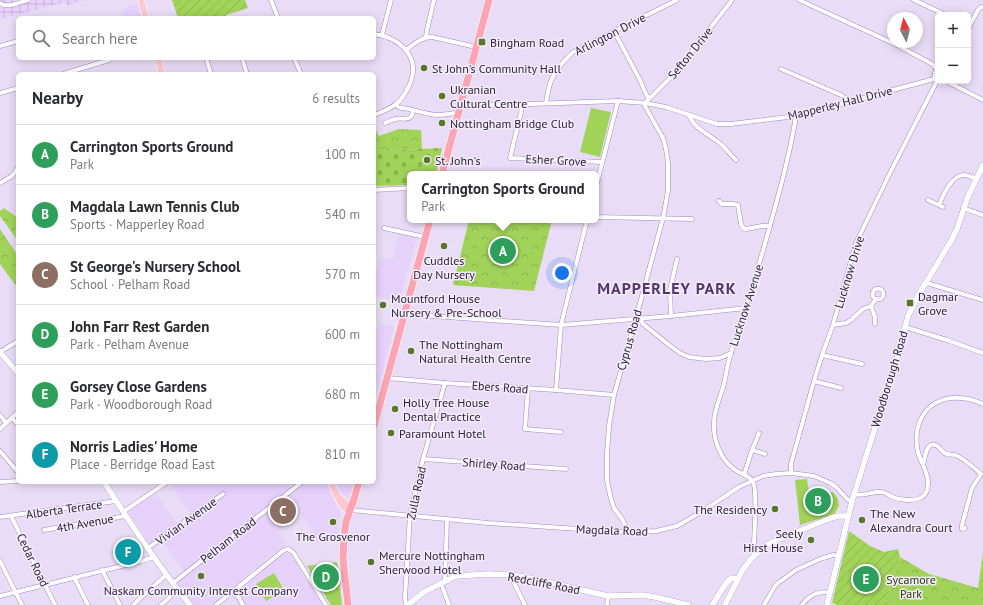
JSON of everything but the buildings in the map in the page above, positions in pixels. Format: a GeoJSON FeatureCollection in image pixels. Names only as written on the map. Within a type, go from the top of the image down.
{"type":"FeatureCollection","features":[{"type":"Feature","properties":{"kind":"highway"},"geometry":{"type":"LineString","coordinates":[[443,171],[489,0]]}},
{"type":"Feature","properties":{"kind":"highway"},"geometry":{"type":"LineString","coordinates":[[376,409],[387,378],[429,223]]}},
{"type":"Feature","properties":{"kind":"highway"},"geometry":{"type":"LineString","coordinates":[[348,605],[343,559],[344,537],[347,509],[354,499],[358,484]]}},
{"type":"Feature","properties":{"kind":"main road"},"geometry":{"type":"LineString","coordinates":[[141,0],[145,16]]}},
{"type":"Feature","properties":{"kind":"main road"},"geometry":{"type":"LineString","coordinates":[[158,60],[162,72]]}},
{"type":"Feature","properties":{"kind":"main road","name":"Woodborough Road"},"geometry":{"type":"LineString","coordinates":[[827,605],[852,501],[899,352],[910,311],[951,241],[963,208],[983,165]]}},
{"type":"Feature","properties":{"kind":"main road"},"geometry":{"type":"LineString","coordinates":[[0,352],[16,371]]}},
{"type":"Feature","properties":{"kind":"main road"},"geometry":{"type":"LineString","coordinates":[[105,484],[148,548],[190,605]]}},
{"type":"Feature","properties":{"kind":"main road"},"geometry":{"type":"LineString","coordinates":[[332,484],[337,495],[345,502],[347,509]]}},
{"type":"Feature","properties":{"kind":"main road"},"geometry":{"type":"LineString","coordinates":[[726,603],[742,571],[763,547],[824,521],[838,516],[848,516]]}},
{"type":"Feature","properties":{"kind":"main road","name":"Redcliffe Road"},"geometry":{"type":"LineString","coordinates":[[407,605],[424,592],[456,576],[489,574],[512,575],[534,579],[608,596],[643,595],[688,605]]}},
{"type":"Feature","properties":{"kind":"main road"},"geometry":{"type":"LineString","coordinates":[[712,605],[727,581],[732,578],[738,579]]}},
{"type":"Feature","properties":{"kind":"street"},"geometry":{"type":"LineString","coordinates":[[0,3],[8,6],[28,0]]}},
{"type":"Feature","properties":{"kind":"street"},"geometry":{"type":"LineString","coordinates":[[271,0],[277,16]]}},
{"type":"Feature","properties":{"kind":"street"},"geometry":{"type":"LineString","coordinates":[[382,35],[391,0]]}},
{"type":"Feature","properties":{"kind":"street"},"geometry":{"type":"LineString","coordinates":[[426,37],[434,0]]}},
{"type":"Feature","properties":{"kind":"street","name":"Arlington Drive"},"geometry":{"type":"LineString","coordinates":[[546,103],[553,77],[573,52],[677,0]]}},
{"type":"Feature","properties":{"kind":"street","name":"Sefton Drive"},"geometry":{"type":"LineString","coordinates":[[645,103],[676,72],[732,0]]}},
{"type":"Feature","properties":{"kind":"street"},"geometry":{"type":"LineString","coordinates":[[799,0],[897,45],[935,66]]}},
{"type":"Feature","properties":{"kind":"street"},"geometry":{"type":"LineString","coordinates":[[914,0],[940,12]]}},
{"type":"Feature","properties":{"kind":"street"},"geometry":{"type":"LineString","coordinates":[[971,23],[978,10],[983,7]]}},
{"type":"Feature","properties":{"kind":"street"},"geometry":{"type":"LineString","coordinates":[[614,31],[642,82],[649,99]]}},
{"type":"Feature","properties":{"kind":"street"},"geometry":{"type":"LineString","coordinates":[[376,34],[396,40],[402,45],[412,60],[413,68],[413,75],[407,90],[396,104],[385,111],[376,114]]}},
{"type":"Feature","properties":{"kind":"street"},"geometry":{"type":"LineString","coordinates":[[406,50],[426,37],[476,47]]}},
{"type":"Feature","properties":{"kind":"street"},"geometry":{"type":"LineString","coordinates":[[0,46],[16,42]]}},
{"type":"Feature","properties":{"kind":"street"},"geometry":{"type":"LineString","coordinates":[[70,72],[109,60]]}},
{"type":"Feature","properties":{"kind":"street"},"geometry":{"type":"LineString","coordinates":[[207,60],[210,72]]}},
{"type":"Feature","properties":{"kind":"street"},"geometry":{"type":"LineString","coordinates":[[243,60],[246,72]]}},
{"type":"Feature","properties":{"kind":"street"},"geometry":{"type":"LineString","coordinates":[[295,60],[300,72]]}},
{"type":"Feature","properties":{"kind":"street"},"geometry":{"type":"LineString","coordinates":[[781,69],[841,95],[845,98],[846,102]]}},
{"type":"Feature","properties":{"kind":"street","name":"Mapperley Hall Drive"},"geometry":{"type":"LineString","coordinates":[[461,104],[618,101],[645,103],[666,107],[717,124],[731,124],[796,116],[935,80]]}},
{"type":"Feature","properties":{"kind":"street","name":"Lucknow Drive"},"geometry":{"type":"LineString","coordinates":[[791,473],[791,464],[814,381],[833,325],[856,243],[935,84]]}},
{"type":"Feature","properties":{"kind":"street"},"geometry":{"type":"LineString","coordinates":[[952,84],[983,100]]}},
{"type":"Feature","properties":{"kind":"street"},"geometry":{"type":"LineString","coordinates":[[0,93],[16,89]]}},
{"type":"Feature","properties":{"kind":"street"},"geometry":{"type":"LineString","coordinates":[[599,174],[618,101]]}},
{"type":"Feature","properties":{"kind":"street","name":"Cyprus Road"},"geometry":{"type":"LineString","coordinates":[[624,532],[625,525],[614,508],[607,480],[609,426],[614,395],[638,318],[668,191],[666,148],[663,138],[645,106],[645,103]]}},
{"type":"Feature","properties":{"kind":"street"},"geometry":{"type":"LineString","coordinates":[[396,104],[402,108],[429,114],[438,115],[458,113]]}},
{"type":"Feature","properties":{"kind":"street","name":"Esher Grove"},"geometry":{"type":"LineString","coordinates":[[523,104],[510,158],[602,162]]}},
{"type":"Feature","properties":{"kind":"street"},"geometry":{"type":"LineString","coordinates":[[385,123],[395,118],[408,119],[413,114],[413,110]]}},
{"type":"Feature","properties":{"kind":"street"},"geometry":{"type":"LineString","coordinates":[[689,115],[702,132],[720,144],[736,160]]}},
{"type":"Feature","properties":{"kind":"street","name":"Lucknow Avenue"},"geometry":{"type":"LineString","coordinates":[[752,481],[751,478],[733,469],[724,460],[718,446],[714,431],[714,423],[731,353],[746,308],[782,183],[796,116]]}},
{"type":"Feature","properties":{"kind":"street"},"geometry":{"type":"LineString","coordinates":[[0,183],[12,176],[16,171]]}},
{"type":"Feature","properties":{"kind":"street"},"geometry":{"type":"LineString","coordinates":[[928,200],[941,206],[945,191],[956,178],[963,175],[968,175],[976,179]]}},
{"type":"Feature","properties":{"kind":"street"},"geometry":{"type":"LineString","coordinates":[[376,190],[407,188]]}},
{"type":"Feature","properties":{"kind":"street"},"geometry":{"type":"LineString","coordinates":[[719,201],[722,204],[738,205],[743,228],[746,229],[770,226]]}},
{"type":"Feature","properties":{"kind":"street"},"geometry":{"type":"LineString","coordinates":[[963,208],[983,215]]}},
{"type":"Feature","properties":{"kind":"street"},"geometry":{"type":"LineString","coordinates":[[599,217],[692,219]]}},
{"type":"Feature","properties":{"kind":"street"},"geometry":{"type":"LineString","coordinates":[[556,390],[561,325],[587,223]]}},
{"type":"Feature","properties":{"kind":"street"},"geometry":{"type":"LineString","coordinates":[[384,228],[425,237]]}},
{"type":"Feature","properties":{"kind":"street"},"geometry":{"type":"LineString","coordinates":[[671,316],[670,290],[677,258]]}},
{"type":"Feature","properties":{"kind":"street"},"geometry":{"type":"LineString","coordinates":[[927,282],[983,300]]}},
{"type":"Feature","properties":{"kind":"street"},"geometry":{"type":"LineString","coordinates":[[833,325],[846,323],[851,320],[863,309],[872,306],[876,299]]}},
{"type":"Feature","properties":{"kind":"street"},"geometry":{"type":"LineString","coordinates":[[872,306],[875,324]]}},
{"type":"Feature","properties":{"kind":"street"},"geometry":{"type":"LineString","coordinates":[[404,314],[561,325],[746,308]]}},
{"type":"Feature","properties":{"kind":"street"},"geometry":{"type":"LineString","coordinates":[[638,318],[643,324],[669,345],[680,353],[689,357],[706,359],[720,358],[731,353]]}},
{"type":"Feature","properties":{"kind":"street"},"geometry":{"type":"LineString","coordinates":[[905,328],[983,352]]}},
{"type":"Feature","properties":{"kind":"street"},"geometry":{"type":"LineString","coordinates":[[0,352],[16,342]]}},
{"type":"Feature","properties":{"kind":"street"},"geometry":{"type":"LineString","coordinates":[[822,355],[862,364]]}},
{"type":"Feature","properties":{"kind":"street","name":"Ebers Road"},"geometry":{"type":"LineString","coordinates":[[387,378],[614,395]]}},
{"type":"Feature","properties":{"kind":"street"},"geometry":{"type":"LineString","coordinates":[[814,381],[841,388]]}},
{"type":"Feature","properties":{"kind":"street","name":"Zulla Road"},"geometry":{"type":"LineString","coordinates":[[407,605],[405,598],[410,515],[423,459],[445,383]]}},
{"type":"Feature","properties":{"kind":"street"},"geometry":{"type":"LineString","coordinates":[[528,388],[525,429],[561,432]]}},
{"type":"Feature","properties":{"kind":"street"},"geometry":{"type":"LineString","coordinates":[[854,494],[864,495],[880,492],[886,493],[890,496],[910,500],[922,497],[926,493],[929,486],[928,478],[917,447],[917,430],[923,415],[938,401],[951,398],[960,397],[983,404]]}},
{"type":"Feature","properties":{"kind":"street"},"geometry":{"type":"LineString","coordinates":[[0,428],[16,414]]}},
{"type":"Feature","properties":{"kind":"street"},"geometry":{"type":"LineString","coordinates":[[0,416],[6,423]]}},
{"type":"Feature","properties":{"kind":"street"},"geometry":{"type":"LineString","coordinates":[[12,418],[16,423]]}},
{"type":"Feature","properties":{"kind":"street"},"geometry":{"type":"LineString","coordinates":[[744,475],[759,433]]}},
{"type":"Feature","properties":{"kind":"street"},"geometry":{"type":"LineString","coordinates":[[923,465],[928,448],[934,444],[945,454],[955,455],[963,459],[981,474],[972,488],[962,530],[966,528]]}},
{"type":"Feature","properties":{"kind":"street"},"geometry":{"type":"LineString","coordinates":[[752,450],[765,454]]}},
{"type":"Feature","properties":{"kind":"street"},"geometry":{"type":"LineString","coordinates":[[0,451],[16,470]]}},
{"type":"Feature","properties":{"kind":"street","name":"Shirley Road"},"geometry":{"type":"LineString","coordinates":[[423,459],[566,470]]}},
{"type":"Feature","properties":{"kind":"street","name":"Magdala Road"},"geometry":{"type":"LineString","coordinates":[[347,509],[447,519],[624,532],[656,531],[677,526],[739,488],[763,476],[791,473],[814,476],[824,480],[836,487],[848,500],[852,501]]}},
{"type":"Feature","properties":{"kind":"street"},"geometry":{"type":"LineString","coordinates":[[0,482],[16,481]]}},
{"type":"Feature","properties":{"kind":"street"},"geometry":{"type":"LineString","coordinates":[[752,481],[754,483],[755,492],[754,546],[758,552]]}},
{"type":"Feature","properties":{"kind":"street"},"geometry":{"type":"LineString","coordinates":[[125,514],[164,484]]}},
{"type":"Feature","properties":{"kind":"street","name":"Pelham Road"},"geometry":{"type":"LineString","coordinates":[[173,583],[299,484]]}},
{"type":"Feature","properties":{"kind":"street","name":"Vivian Avenue"},"geometry":{"type":"LineString","coordinates":[[148,548],[223,494]]}},
{"type":"Feature","properties":{"kind":"street","name":"Alberta Terrace"},"geometry":{"type":"LineString","coordinates":[[0,517],[116,501]]}},
{"type":"Feature","properties":{"kind":"street","name":"4th Avenue"},"geometry":{"type":"LineString","coordinates":[[44,530],[125,514]]}},
{"type":"Feature","properties":{"kind":"street","name":"Cedar Road"},"geometry":{"type":"LineString","coordinates":[[11,516],[55,605]]}},
{"type":"Feature","properties":{"kind":"street"},"geometry":{"type":"LineString","coordinates":[[447,519],[443,582],[449,605]]}},
{"type":"Feature","properties":{"kind":"street"},"geometry":{"type":"LineString","coordinates":[[216,605],[284,550],[288,549],[293,552],[326,605]]}},
{"type":"Feature","properties":{"kind":"street"},"geometry":{"type":"LineString","coordinates":[[764,605],[775,586],[796,570],[820,559],[833,555],[839,556]]}},
{"type":"Feature","properties":{"kind":"street"},"geometry":{"type":"LineString","coordinates":[[0,596],[142,561],[154,556]]}},
{"type":"Feature","properties":{"kind":"street"},"geometry":{"type":"LineString","coordinates":[[0,561],[22,605]]}},
{"type":"Feature","properties":{"kind":"street"},"geometry":{"type":"LineString","coordinates":[[102,570],[120,605]]}},
{"type":"Feature","properties":{"kind":"street"},"geometry":{"type":"LineString","coordinates":[[133,605],[167,574]]}},
{"type":"Feature","properties":{"kind":"street"},"geometry":{"type":"LineString","coordinates":[[512,575],[512,579],[525,605]]}},
{"type":"Feature","properties":{"kind":"street"},"geometry":{"type":"LineString","coordinates":[[74,577],[88,605]]}},
{"type":"Feature","properties":{"kind":"street"},"geometry":{"type":"LineString","coordinates":[[161,605],[178,590]]}},
{"type":"Feature","properties":{"kind":"street"},"geometry":{"type":"LineString","coordinates":[[234,591],[243,605]]}},
{"type":"Feature","properties":{"kind":"street"},"geometry":{"type":"LineString","coordinates":[[802,605],[805,600],[813,595],[825,592],[830,593]]}},
{"type":"Feature","properties":{"kind":"street"},"geometry":{"type":"LineString","coordinates":[[607,605],[608,596]]}},
{"type":"Feature","properties":{"kind":"street"},"geometry":{"type":"LineString","coordinates":[[726,603],[732,605]]}},
{"type":"Feature","properties":{"kind":"shaded area"},"geometry":{"type":"Polygon","coordinates":[[[0,0],[85,0],[68,5],[65,2],[0,19],[0,0]]]}},
{"type":"Feature","properties":{"kind":"shaded area"},"geometry":{"type":"Polygon","coordinates":[[[137,4],[140,16],[125,16],[123,9],[137,4]]]}},
{"type":"Feature","properties":{"kind":"shaded area"},"geometry":{"type":"Polygon","coordinates":[[[399,234],[417,237],[399,302],[376,296],[376,273],[380,258],[393,259],[399,234]]]}},
{"type":"Feature","properties":{"kind":"shaded area"},"geometry":{"type":"Polygon","coordinates":[[[379,323],[394,327],[376,396],[376,333],[379,323]]]}},
{"type":"Feature","properties":{"kind":"shaded area"},"geometry":{"type":"Polygon","coordinates":[[[171,484],[326,484],[341,515],[339,519],[338,539],[316,542],[309,533],[312,530],[300,514],[279,531],[285,544],[245,577],[249,581],[285,553],[291,554],[323,605],[238,605],[231,595],[219,605],[194,605],[186,597],[175,580],[184,572],[163,542],[153,549],[128,512],[156,493],[177,524],[191,514],[171,484]]]}},
{"type":"Feature","properties":{"kind":"shaded area"},"geometry":{"type":"Polygon","coordinates":[[[337,484],[353,484],[349,498],[342,495],[337,484]]]}},
{"type":"Feature","properties":{"kind":"green space"},"geometry":{"type":"Polygon","coordinates":[[[172,0],[245,0],[248,8],[226,16],[177,16],[172,0]]]}},
{"type":"Feature","properties":{"kind":"green space"},"geometry":{"type":"Polygon","coordinates":[[[591,108],[611,112],[600,157],[580,152],[591,108]]]}},
{"type":"Feature","properties":{"kind":"green space"},"geometry":{"type":"Polygon","coordinates":[[[399,129],[421,130],[422,149],[376,151],[376,130],[379,136],[399,129]]]}},
{"type":"Feature","properties":{"kind":"green space"},"geometry":{"type":"Polygon","coordinates":[[[442,148],[437,171],[407,171],[407,185],[376,186],[376,151],[442,148]]]}},
{"type":"Feature","properties":{"kind":"green space"},"geometry":{"type":"Polygon","coordinates":[[[4,208],[16,217],[16,238],[0,216],[0,211],[4,208]]]}},
{"type":"Feature","properties":{"kind":"green space"},"geometry":{"type":"Polygon","coordinates":[[[468,223],[551,223],[534,291],[453,285],[468,223]]]}},
{"type":"Feature","properties":{"kind":"green space"},"geometry":{"type":"Polygon","coordinates":[[[0,229],[16,253],[16,286],[0,264],[0,229]]]}},
{"type":"Feature","properties":{"kind":"green space"},"geometry":{"type":"Polygon","coordinates":[[[807,479],[809,495],[833,492],[838,499],[839,506],[834,514],[800,525],[795,480],[807,479]]]}},
{"type":"Feature","properties":{"kind":"green space"},"geometry":{"type":"Polygon","coordinates":[[[849,531],[870,546],[884,552],[898,549],[900,557],[886,600],[896,605],[838,605],[832,603],[849,531]]]}},
{"type":"Feature","properties":{"kind":"green space","name":"Sycamore Park"},"geometry":{"type":"Polygon","coordinates":[[[983,553],[983,605],[896,605],[886,600],[900,557],[929,574],[978,588],[983,553]]]}},
{"type":"Feature","properties":{"kind":"green space"},"geometry":{"type":"Polygon","coordinates":[[[337,562],[342,605],[331,605],[307,566],[337,562]]]}},
{"type":"Feature","properties":{"kind":"green space"},"geometry":{"type":"Polygon","coordinates":[[[274,573],[284,590],[266,601],[256,584],[274,573]]]}},
{"type":"Feature","properties":{"kind":"place","name":"Bingham Road"},"geometry":{"type":"Point","coordinates":[482,42]}},
{"type":"Feature","properties":{"kind":"place","name":"St John's Community Hall"},"geometry":{"type":"Point","coordinates":[424,68]}},
{"type":"Feature","properties":{"kind":"place","name":"Ukranian Cultural Centre"},"geometry":{"type":"Point","coordinates":[442,96]}},
{"type":"Feature","properties":{"kind":"place","name":"Nottingham Bridge Club"},"geometry":{"type":"Point","coordinates":[442,123]}},
{"type":"Feature","properties":{"kind":"place","name":"St. John's"},"geometry":{"type":"Point","coordinates":[427,160]}},
{"type":"Feature","properties":{"kind":"place","name":"Cuddles Day Nursery"},"geometry":{"type":"Point","coordinates":[444,246]}},
{"type":"Feature","properties":{"kind":"place","name":"Carrington Sports Ground"},"geometry":{"type":"Point","coordinates":[503,251]}},
{"type":"Feature","properties":{"kind":"place","name":"Dagmar Grove"},"geometry":{"type":"Point","coordinates":[910,303]}},
{"type":"Feature","properties":{"kind":"place","name":"Mountford House Nursery & Pre-School"},"geometry":{"type":"Point","coordinates":[383,305]}},
{"type":"Feature","properties":{"kind":"place","name":"The Nottingham Natural Health Centre"},"geometry":{"type":"Point","coordinates":[411,351]}},
{"type":"Feature","properties":{"kind":"place","name":"Holly Tree House Dental Practice"},"geometry":{"type":"Point","coordinates":[395,409]}},
{"type":"Feature","properties":{"kind":"place","name":"Paramount Hotel"},"geometry":{"type":"Point","coordinates":[391,433]}},
{"type":"Feature","properties":{"kind":"place","name":"Magdala Lawn Tennis Club"},"geometry":{"type":"Point","coordinates":[818,501]}},
{"type":"Feature","properties":{"kind":"place","name":"The Residency"},"geometry":{"type":"Point","coordinates":[775,509]}},
{"type":"Feature","properties":{"kind":"place","name":"St George's Nursery School"},"geometry":{"type":"Point","coordinates":[283,511]}},
{"type":"Feature","properties":{"kind":"place","name":"The New Alexandra Court"},"geometry":{"type":"Point","coordinates":[862,520]}},
{"type":"Feature","properties":{"kind":"place","name":"The Grosvenor"},"geometry":{"type":"Point","coordinates":[333,522]}},
{"type":"Feature","properties":{"kind":"place","name":"Seely Hirst House"},"geometry":{"type":"Point","coordinates":[811,540]}},
{"type":"Feature","properties":{"kind":"place","name":"Norris Ladies' Home"},"geometry":{"type":"Point","coordinates":[128,552]}},
{"type":"Feature","properties":{"kind":"place","name":"Mercure Nottingham Sherwood Hotel"},"geometry":{"type":"Point","coordinates":[371,562]}},
{"type":"Feature","properties":{"kind":"place","name":"Naskam Community Interest Company"},"geometry":{"type":"Point","coordinates":[201,576]}},
{"type":"Feature","properties":{"kind":"place","name":"John Farr Rest Garden"},"geometry":{"type":"Point","coordinates":[326,577]}},
{"type":"Feature","properties":{"kind":"place","name":"Gorsey Close Gardens"},"geometry":{"type":"Point","coordinates":[866,579]}},
{"type":"Feature","properties":{"kind":"district","name":"MAPPERLEY PARK"},"geometry":{"type":"Point","coordinates":[667,288]}}]}
